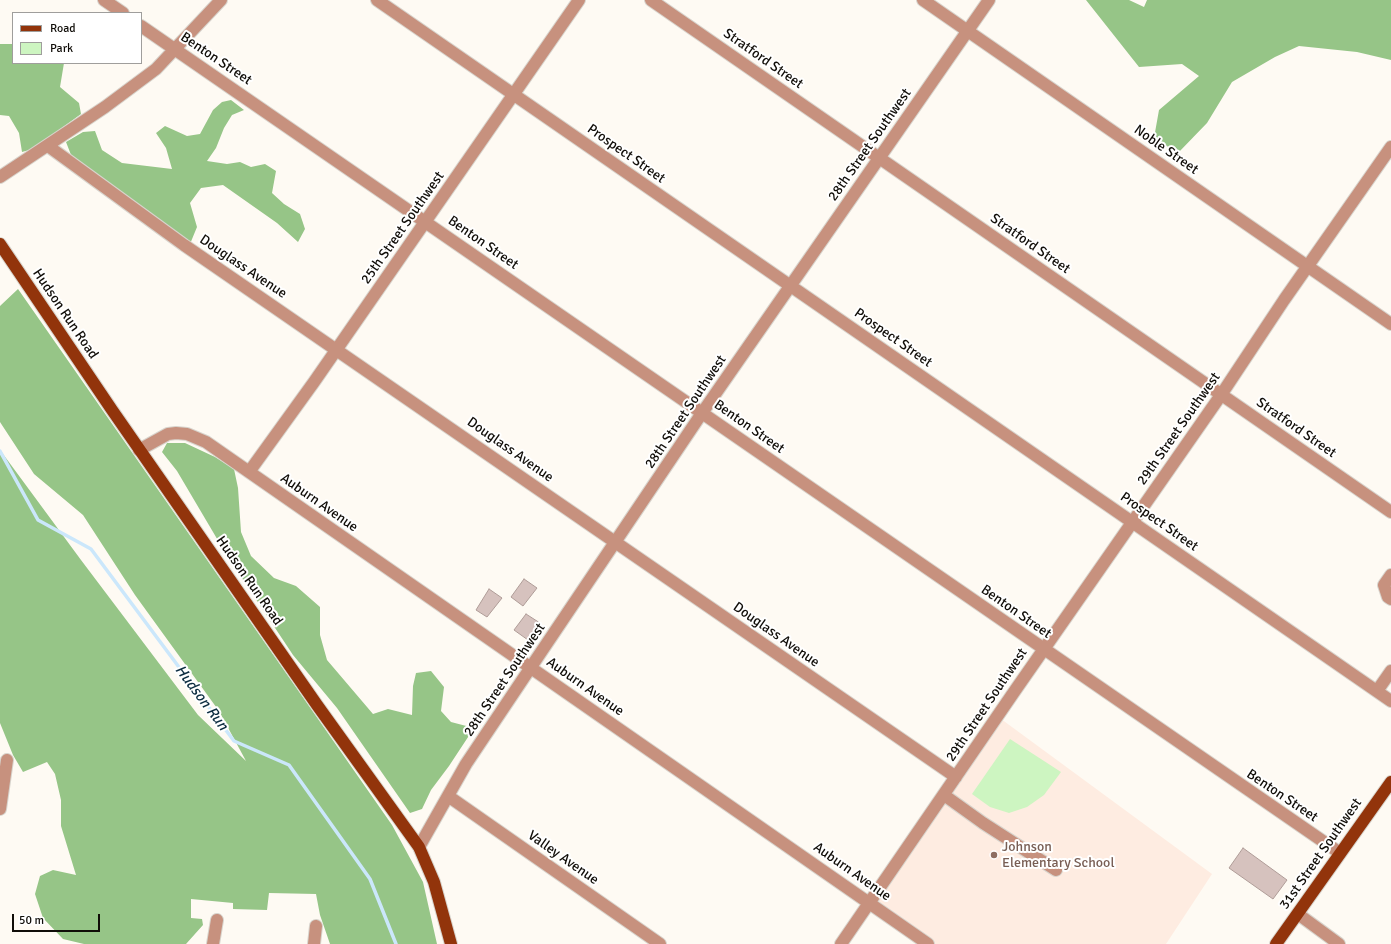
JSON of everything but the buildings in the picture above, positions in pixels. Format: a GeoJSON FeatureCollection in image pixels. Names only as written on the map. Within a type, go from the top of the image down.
{"type":"FeatureCollection","features":[{"type":"Feature","properties":{"kind":"main road","name":"Hudson Run Road"},"geometry":{"type":"LineString","coordinates":[[0,244],[139,450],[317,705],[419,847],[434,882],[451,944]]}},
{"type":"Feature","properties":{"kind":"main road","name":"31st Street Southwest"},"geometry":{"type":"LineString","coordinates":[[1276,944],[1391,782]]}},
{"type":"Feature","properties":{"kind":"street"},"geometry":{"type":"LineString","coordinates":[[104,0],[122,12]]}},
{"type":"Feature","properties":{"kind":"street"},"geometry":{"type":"LineString","coordinates":[[0,177],[48,146],[156,69],[221,0]]}},
{"type":"Feature","properties":{"kind":"street","name":"Prospect Street"},"geometry":{"type":"LineString","coordinates":[[377,0],[1391,701]]}},
{"type":"Feature","properties":{"kind":"street","name":"25th Street Southwest"},"geometry":{"type":"LineString","coordinates":[[249,472],[337,349],[579,0]]}},
{"type":"Feature","properties":{"kind":"street","name":"Stratford Street"},"geometry":{"type":"LineString","coordinates":[[651,0],[1391,512]]}},
{"type":"Feature","properties":{"kind":"street","name":"Noble Street"},"geometry":{"type":"LineString","coordinates":[[923,0],[1391,324]]}},
{"type":"Feature","properties":{"kind":"street","name":"28th Street Southwest"},"geometry":{"type":"LineString","coordinates":[[419,847],[466,764],[702,413],[989,0]]}},
{"type":"Feature","properties":{"kind":"street","name":"Benton Street"},"geometry":{"type":"LineString","coordinates":[[142,27],[1340,854]]}},
{"type":"Feature","properties":{"kind":"street","name":"Douglass Avenue"},"geometry":{"type":"LineString","coordinates":[[48,146],[184,245],[956,777]]}},
{"type":"Feature","properties":{"kind":"street","name":"29th Street Southwest"},"geometry":{"type":"LineString","coordinates":[[842,944],[1044,649],[1221,395],[1307,267],[1391,148]]}},
{"type":"Feature","properties":{"kind":"street","name":"Auburn Avenue"},"geometry":{"type":"LineString","coordinates":[[139,450],[168,434],[186,434],[206,442],[928,944]]}},
{"type":"Feature","properties":{"kind":"street"},"geometry":{"type":"LineString","coordinates":[[1391,575],[1384,585],[1388,597],[1391,599]]}},
{"type":"Feature","properties":{"kind":"street"},"geometry":{"type":"LineString","coordinates":[[1377,691],[1391,671]]}},
{"type":"Feature","properties":{"kind":"street"},"geometry":{"type":"LineString","coordinates":[[0,809],[7,760]]}},
{"type":"Feature","properties":{"kind":"street"},"geometry":{"type":"LineString","coordinates":[[944,795],[983,823],[1056,870]]}},
{"type":"Feature","properties":{"kind":"street","name":"Valley Avenue"},"geometry":{"type":"LineString","coordinates":[[448,796],[660,944]]}},
{"type":"Feature","properties":{"kind":"street"},"geometry":{"type":"LineString","coordinates":[[1298,914],[1339,944]]}},
{"type":"Feature","properties":{"kind":"street"},"geometry":{"type":"LineString","coordinates":[[213,944],[218,920]]}},
{"type":"Feature","properties":{"kind":"street"},"geometry":{"type":"LineString","coordinates":[[314,944],[316,926]]}},
{"type":"Feature","properties":{"kind":"shaded area"},"geometry":{"type":"Polygon","coordinates":[[[997,716],[1212,874],[1166,944],[928,944],[870,903],[997,716]]]}},
{"type":"Feature","properties":{"kind":"green space"},"geometry":{"type":"Polygon","coordinates":[[[1086,0],[1129,0],[1144,7],[1147,0],[1391,0],[1391,60],[1357,52],[1299,46],[1275,57],[1232,82],[1207,123],[1178,153],[1154,138],[1159,110],[1199,76],[1182,64],[1139,67],[1086,0]]]}},
{"type":"Feature","properties":{"kind":"green space"},"geometry":{"type":"Polygon","coordinates":[[[0,44],[12,44],[12,64],[64,64],[60,87],[79,103],[81,114],[33,149],[22,152],[19,133],[9,116],[0,115],[0,44]]]}},
{"type":"Feature","properties":{"kind":"green space"},"geometry":{"type":"Polygon","coordinates":[[[231,100],[244,110],[232,115],[224,128],[216,148],[207,161],[227,164],[240,162],[251,167],[265,164],[276,171],[272,193],[284,204],[300,214],[305,229],[298,242],[277,223],[223,185],[201,188],[190,203],[197,227],[190,244],[73,160],[66,142],[83,132],[95,131],[102,150],[122,163],[172,169],[166,148],[156,133],[165,126],[187,136],[200,134],[213,110],[222,102],[231,100]]]}},
{"type":"Feature","properties":{"kind":"green space"},"geometry":{"type":"Polygon","coordinates":[[[18,289],[392,825],[423,882],[437,944],[330,944],[320,915],[316,894],[269,893],[267,910],[233,909],[233,903],[191,899],[191,918],[202,919],[203,925],[186,944],[84,944],[63,939],[43,918],[35,894],[40,876],[53,870],[76,875],[61,826],[61,800],[55,774],[47,762],[23,772],[13,755],[0,723],[0,450],[198,715],[246,761],[219,711],[135,595],[83,515],[34,474],[0,422],[0,306],[18,289]]]}},
{"type":"Feature","properties":{"kind":"green space"},"geometry":{"type":"Polygon","coordinates":[[[167,443],[185,443],[215,457],[234,469],[238,488],[241,532],[251,556],[274,578],[296,586],[320,607],[320,635],[327,660],[373,714],[388,709],[412,715],[413,686],[416,673],[431,671],[444,687],[441,711],[451,722],[474,728],[431,790],[422,809],[410,813],[337,708],[293,655],[226,554],[177,471],[162,452],[167,443]]]}},
{"type":"Feature","properties":{"kind":"green space"},"geometry":{"type":"Polygon","coordinates":[[[1010,739],[1061,772],[1044,795],[1027,807],[1009,813],[990,807],[972,794],[1010,739]]]}},
{"type":"Feature","properties":{"kind":"waterway","name":"Hudson Run"},"geometry":{"type":"LineString","coordinates":[[0,451],[38,520],[91,549],[234,741],[289,765],[370,879],[396,944]]}},
{"type":"Feature","properties":{"kind":"place","name":"Johnson Elementary School"},"geometry":{"type":"Point","coordinates":[994,855]}}]}
